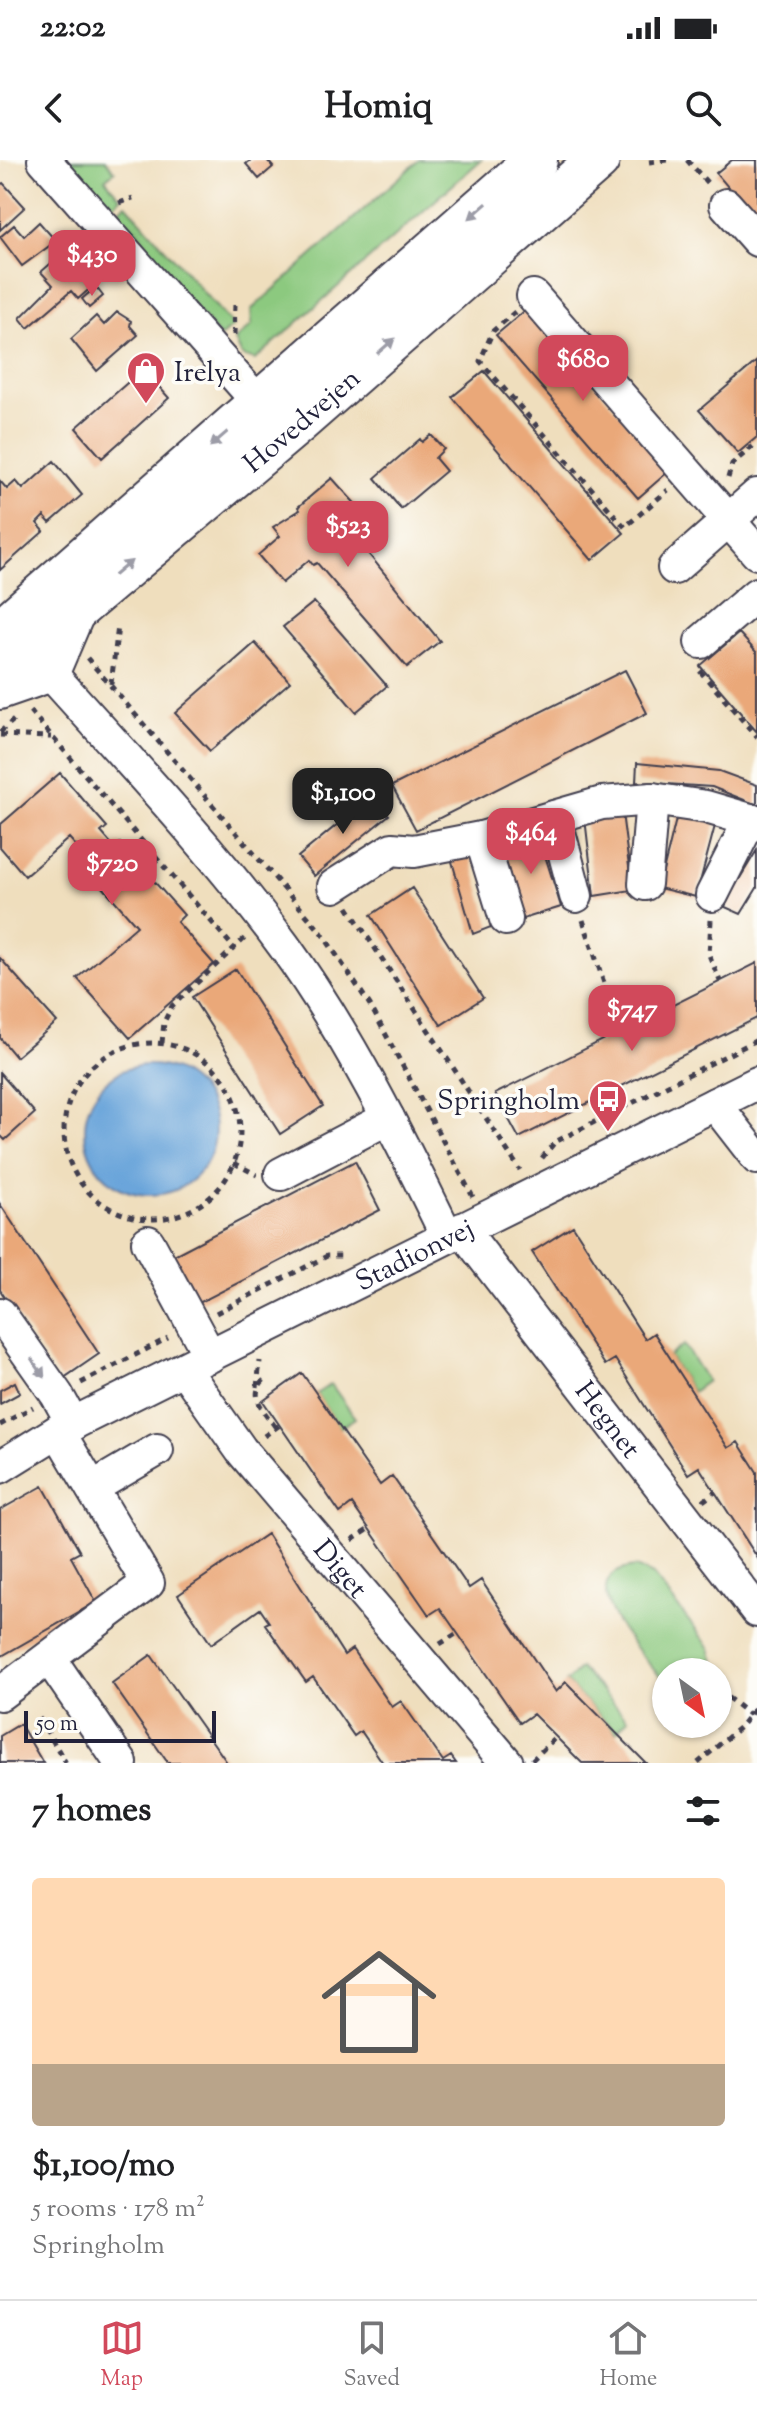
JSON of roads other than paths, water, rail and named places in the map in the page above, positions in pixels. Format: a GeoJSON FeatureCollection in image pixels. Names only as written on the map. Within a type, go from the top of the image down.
{"type":"FeatureCollection","features":[{"type":"Feature","properties":{"kind":"main road","name":"Hovedvejen"},"geometry":{"type":"LineString","coordinates":[[0,631],[536,160]]}},
{"type":"Feature","properties":{"kind":"main road","name":"Hovedvejen"},"geometry":{"type":"LineString","coordinates":[[4,685],[83,602],[299,422],[598,160]]}},
{"type":"Feature","properties":{"kind":"street"},"geometry":{"type":"LineString","coordinates":[[44,160],[259,403]]}},
{"type":"Feature","properties":{"kind":"street"},"geometry":{"type":"LineString","coordinates":[[726,205],[757,240]]}},
{"type":"Feature","properties":{"kind":"street"},"geometry":{"type":"LineString","coordinates":[[533,296],[757,553]]}},
{"type":"Feature","properties":{"kind":"street"},"geometry":{"type":"LineString","coordinates":[[674,568],[718,509],[757,495]]}},
{"type":"Feature","properties":{"kind":"street"},"geometry":{"type":"LineString","coordinates":[[701,642],[757,594]]}},
{"type":"Feature","properties":{"kind":"street"},"geometry":{"type":"LineString","coordinates":[[52,675],[83,602]]}},
{"type":"Feature","properties":{"kind":"street"},"geometry":{"type":"LineString","coordinates":[[4,685],[52,675]]}},
{"type":"Feature","properties":{"kind":"street"},"geometry":{"type":"LineString","coordinates":[[52,675],[228,875],[264,921],[329,1012],[454,1233]]}},
{"type":"Feature","properties":{"kind":"street"},"geometry":{"type":"LineString","coordinates":[[645,884],[652,799]]}},
{"type":"Feature","properties":{"kind":"street"},"geometry":{"type":"LineString","coordinates":[[338,892],[392,849],[414,851],[481,838],[602,803],[652,799],[706,807],[754,821],[712,895]]}},
{"type":"Feature","properties":{"kind":"street"},"geometry":{"type":"LineString","coordinates":[[555,817],[576,896]]}},
{"type":"Feature","properties":{"kind":"street"},"geometry":{"type":"LineString","coordinates":[[481,838],[506,919]]}},
{"type":"Feature","properties":{"kind":"street","name":"Stadionvej"},"geometry":{"type":"LineString","coordinates":[[0,1467],[59,1431],[757,1083]]}},
{"type":"Feature","properties":{"kind":"street"},"geometry":{"type":"LineString","coordinates":[[715,1104],[757,1158]]}},
{"type":"Feature","properties":{"kind":"street"},"geometry":{"type":"LineString","coordinates":[[281,1174],[388,1118]]}},
{"type":"Feature","properties":{"kind":"street","name":"Hegnet"},"geometry":{"type":"LineString","coordinates":[[454,1233],[757,1611]]}},
{"type":"Feature","properties":{"kind":"street","name":"Diget"},"geometry":{"type":"LineString","coordinates":[[148,1242],[197,1362],[241,1450],[507,1763]]}},
{"type":"Feature","properties":{"kind":"street"},"geometry":{"type":"LineString","coordinates":[[0,1314],[57,1395],[59,1431],[148,1583],[0,1694]]}},
{"type":"Feature","properties":{"kind":"street","name":"Stadionvej"},"geometry":{"type":"LineString","coordinates":[[0,1453],[59,1431]]}},
{"type":"Feature","properties":{"kind":"street"},"geometry":{"type":"LineString","coordinates":[[92,1488],[157,1450]]}},
{"type":"Feature","properties":{"kind":"street"},"geometry":{"type":"LineString","coordinates":[[50,1659],[121,1763]]}},
{"type":"Feature","properties":{"kind":"water"},"geometry":{"type":"Polygon","coordinates":[[[150,1065],[175,1070],[196,1084],[210,1105],[215,1130],[210,1155],[196,1176],[175,1190],[150,1195],[125,1190],[104,1176],[90,1155],[85,1130],[90,1105],[104,1084],[125,1070],[150,1065]]]}},
{"type":"Feature","properties":{"kind":"place","name":"Irelya"},"geometry":{"type":"Point","coordinates":[146,405]}},
{"type":"Feature","properties":{"kind":"place","name":"Springholm"},"geometry":{"type":"Point","coordinates":[608,1133]}}]}
